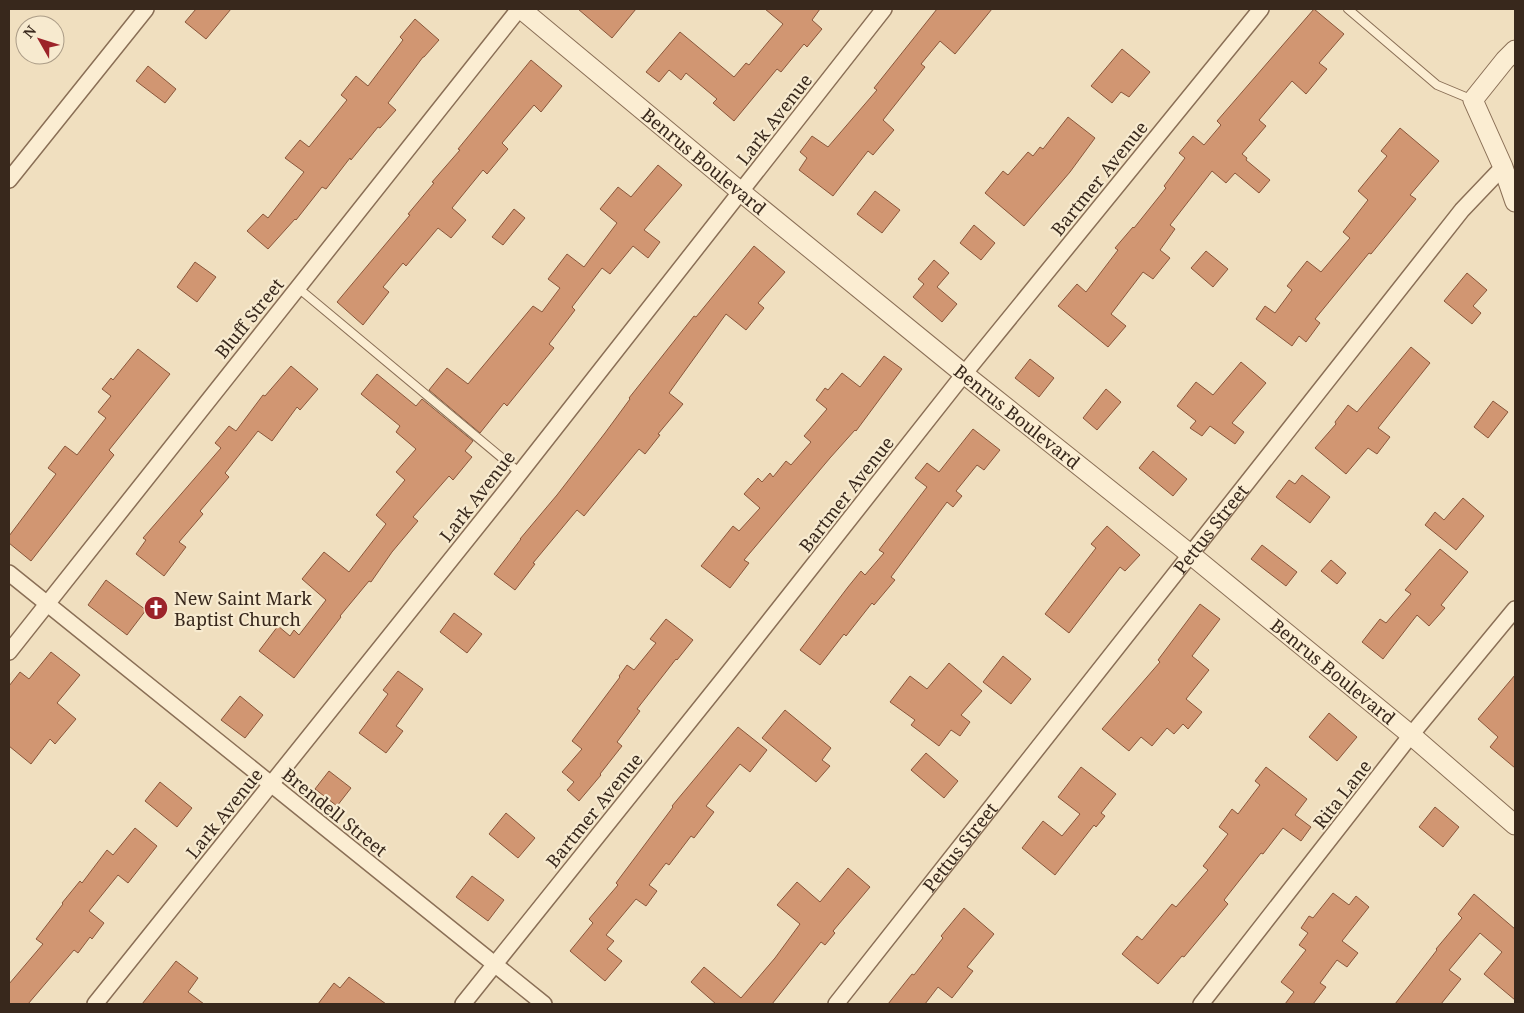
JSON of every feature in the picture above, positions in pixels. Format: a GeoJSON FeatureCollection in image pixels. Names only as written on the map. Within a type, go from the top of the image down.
{"type":"FeatureCollection","features":[{"type":"Feature","properties":{"kind":"street"},"geometry":{"type":"LineString","coordinates":[[9,180],[146,9]]}},
{"type":"Feature","properties":{"kind":"street","name":"Benrus Boulevard"},"geometry":{"type":"LineString","coordinates":[[520,9],[964,374],[1190,554],[1411,736],[1515,825]]}},
{"type":"Feature","properties":{"kind":"street","name":"Bluff Street"},"geometry":{"type":"LineString","coordinates":[[9,652],[297,287],[520,9]]}},
{"type":"Feature","properties":{"kind":"street","name":"Lark Avenue"},"geometry":{"type":"LineString","coordinates":[[95,1004],[520,473],[884,9]]}},
{"type":"Feature","properties":{"kind":"street","name":"Bartmer Avenue"},"geometry":{"type":"LineString","coordinates":[[463,1004],[735,665],[964,374],[1261,9]]}},
{"type":"Feature","properties":{"kind":"street"},"geometry":{"type":"LineString","coordinates":[[1515,50],[1472,100],[1503,167],[1515,202]]}},
{"type":"Feature","properties":{"kind":"street","name":"Pettus Street"},"geometry":{"type":"LineString","coordinates":[[836,1004],[1462,210],[1503,167]]}},
{"type":"Feature","properties":{"kind":"street","name":"Brendell Street"},"geometry":{"type":"LineString","coordinates":[[9,573],[544,1004]]}},
{"type":"Feature","properties":{"kind":"street","name":"Rita Lane"},"geometry":{"type":"LineString","coordinates":[[1201,1004],[1411,736],[1515,609]]}},
{"type":"Feature","properties":{"kind":"lane"},"geometry":{"type":"LineString","coordinates":[[1348,9],[1437,85],[1472,100]]}},
{"type":"Feature","properties":{"kind":"lane"},"geometry":{"type":"LineString","coordinates":[[297,287],[520,473]]}},
{"type":"Feature","properties":{"kind":"building"},"geometry":{"type":"Polygon","coordinates":[[[196,9],[231,9],[206,39],[185,22],[196,9]]]}},
{"type":"Feature","properties":{"kind":"building"},"geometry":{"type":"Polygon","coordinates":[[[578,9],[636,9],[612,38],[578,9]]]}},
{"type":"Feature","properties":{"kind":"building"},"geometry":{"type":"Polygon","coordinates":[[[765,9],[820,9],[812,20],[822,29],[807,47],[804,44],[781,72],[777,69],[734,121],[713,103],[717,99],[686,73],[681,80],[669,70],[659,82],[646,72],[680,32],[734,77],[746,63],[749,65],[783,24],[765,9]]]}},
{"type":"Feature","properties":{"kind":"building"},"geometry":{"type":"Polygon","coordinates":[[[937,9],[992,9],[955,54],[940,41],[921,64],[925,67],[883,120],[894,130],[873,155],[868,151],[833,196],[799,170],[807,158],[800,152],[812,136],[828,147],[877,90],[874,88],[937,9]]]}},
{"type":"Feature","properties":{"kind":"building"},"geometry":{"type":"Polygon","coordinates":[[[1314,9],[1344,34],[1319,63],[1327,69],[1306,94],[1292,81],[1259,120],[1266,126],[1242,154],[1247,158],[1246,160],[1270,180],[1259,193],[1235,173],[1226,183],[1212,171],[1170,225],[1175,229],[1160,250],[1170,258],[1153,279],[1143,272],[1111,314],[1126,326],[1108,347],[1058,306],[1077,284],[1086,292],[1118,250],[1115,248],[1134,228],[1166,188],[1164,186],[1185,158],[1179,153],[1193,136],[1204,145],[1221,125],[1217,121],[1314,9]]]}},
{"type":"Feature","properties":{"kind":"building"},"geometry":{"type":"Polygon","coordinates":[[[415,19],[439,40],[423,57],[388,103],[396,110],[380,128],[378,127],[351,160],[350,158],[326,189],[322,187],[296,220],[268,249],[247,231],[263,214],[268,218],[304,172],[285,158],[300,140],[309,147],[347,100],[341,95],[356,76],[368,86],[403,40],[400,37],[415,19]]]}},
{"type":"Feature","properties":{"kind":"building"},"geometry":{"type":"Polygon","coordinates":[[[1122,49],[1150,72],[1129,97],[1121,92],[1112,103],[1091,86],[1122,49]]]}},
{"type":"Feature","properties":{"kind":"building"},"geometry":{"type":"Polygon","coordinates":[[[531,60],[562,86],[541,112],[534,105],[502,143],[508,149],[487,174],[483,170],[452,208],[466,220],[451,238],[438,228],[406,266],[403,263],[383,287],[389,292],[363,325],[337,302],[410,215],[408,214],[434,183],[432,182],[460,150],[458,149],[531,60]]]}},
{"type":"Feature","properties":{"kind":"building"},"geometry":{"type":"Polygon","coordinates":[[[148,66],[176,89],[165,103],[136,81],[148,66]]]}},
{"type":"Feature","properties":{"kind":"building"},"geometry":{"type":"Polygon","coordinates":[[[1068,117],[1095,138],[1070,172],[1024,226],[985,193],[1003,171],[1008,175],[1028,152],[1033,156],[1040,147],[1043,149],[1068,117]]]}},
{"type":"Feature","properties":{"kind":"building"},"geometry":{"type":"Polygon","coordinates":[[[1400,128],[1439,161],[1410,195],[1416,199],[1315,319],[1320,323],[1306,342],[1299,336],[1292,346],[1256,319],[1265,306],[1275,313],[1292,290],[1287,286],[1307,261],[1321,272],[1350,238],[1343,232],[1368,200],[1358,191],[1387,156],[1381,151],[1400,128]]]}},
{"type":"Feature","properties":{"kind":"building"},"geometry":{"type":"Polygon","coordinates":[[[658,165],[682,185],[644,230],[660,242],[648,258],[633,246],[610,274],[602,268],[572,307],[575,310],[549,344],[554,348],[507,406],[504,403],[480,433],[429,390],[447,368],[468,384],[533,306],[542,312],[560,288],[548,279],[567,254],[584,267],[617,223],[600,209],[618,187],[631,197],[658,165]]]}},
{"type":"Feature","properties":{"kind":"building"},"geometry":{"type":"Polygon","coordinates":[[[875,191],[900,210],[882,233],[857,214],[875,191]]]}},
{"type":"Feature","properties":{"kind":"building"},"geometry":{"type":"Polygon","coordinates":[[[514,209],[525,218],[503,245],[492,237],[514,209]]]}},
{"type":"Feature","properties":{"kind":"building"},"geometry":{"type":"Polygon","coordinates":[[[974,225],[995,243],[981,260],[960,243],[974,225]]]}},
{"type":"Feature","properties":{"kind":"building"},"geometry":{"type":"Polygon","coordinates":[[[754,246],[785,272],[758,303],[764,308],[746,330],[726,314],[669,393],[683,404],[658,434],[660,435],[645,454],[639,449],[584,516],[577,510],[533,563],[535,564],[515,590],[494,574],[694,316],[696,317],[754,246]]]}},
{"type":"Feature","properties":{"kind":"building"},"geometry":{"type":"Polygon","coordinates":[[[1206,251],[1228,269],[1213,287],[1191,268],[1206,251]]]}},
{"type":"Feature","properties":{"kind":"building"},"geometry":{"type":"Polygon","coordinates":[[[934,260],[949,273],[937,287],[957,304],[942,322],[913,297],[924,284],[918,279],[934,260]]]}},
{"type":"Feature","properties":{"kind":"building"},"geometry":{"type":"Polygon","coordinates":[[[195,262],[216,277],[197,302],[177,287],[195,262]]]}},
{"type":"Feature","properties":{"kind":"building"},"geometry":{"type":"Polygon","coordinates":[[[1467,273],[1487,290],[1473,306],[1481,313],[1472,324],[1444,301],[1467,273]]]}},
{"type":"Feature","properties":{"kind":"building"},"geometry":{"type":"Polygon","coordinates":[[[1411,347],[1430,363],[1378,428],[1390,437],[1377,454],[1368,448],[1346,474],[1315,448],[1336,424],[1335,422],[1348,405],[1357,412],[1411,347]]]}},
{"type":"Feature","properties":{"kind":"building"},"geometry":{"type":"Polygon","coordinates":[[[138,349],[170,374],[109,450],[114,455],[31,561],[9,543],[9,536],[56,474],[48,468],[65,446],[77,455],[106,418],[98,412],[111,396],[102,389],[111,378],[113,380],[138,349]]]}},
{"type":"Feature","properties":{"kind":"building"},"geometry":{"type":"Polygon","coordinates":[[[884,356],[902,369],[856,431],[830,458],[744,560],[749,563],[730,588],[701,566],[733,526],[739,531],[760,508],[744,494],[758,478],[762,482],[770,473],[773,477],[786,461],[791,465],[811,442],[804,436],[827,409],[816,400],[825,388],[828,390],[842,373],[860,387],[884,356]]]}},
{"type":"Feature","properties":{"kind":"building"},"geometry":{"type":"Polygon","coordinates":[[[1030,359],[1054,378],[1039,397],[1015,378],[1030,359]]]}},
{"type":"Feature","properties":{"kind":"building"},"geometry":{"type":"Polygon","coordinates":[[[1241,362],[1266,383],[1232,423],[1244,432],[1235,444],[1210,426],[1202,436],[1190,428],[1196,421],[1177,406],[1196,382],[1213,395],[1241,362]]]}},
{"type":"Feature","properties":{"kind":"building"},"geometry":{"type":"Polygon","coordinates":[[[291,366],[318,389],[300,410],[297,407],[272,441],[258,431],[225,473],[229,477],[200,511],[203,514],[179,542],[186,547],[164,576],[136,554],[146,540],[143,538],[221,448],[215,443],[229,426],[236,431],[263,395],[265,396],[291,366]]]}},
{"type":"Feature","properties":{"kind":"building"},"geometry":{"type":"Polygon","coordinates":[[[377,374],[416,406],[422,399],[473,441],[465,451],[472,457],[453,480],[449,476],[413,517],[418,521],[392,552],[371,582],[369,581],[340,616],[294,678],[259,651],[278,626],[290,636],[294,630],[299,635],[326,600],[302,579],[324,552],[349,572],[386,524],[376,515],[405,480],[396,472],[416,449],[396,432],[400,426],[361,394],[377,374]]]}},
{"type":"Feature","properties":{"kind":"building"},"geometry":{"type":"Polygon","coordinates":[[[1106,389],[1121,402],[1097,430],[1083,418],[1106,389]]]}},
{"type":"Feature","properties":{"kind":"building"},"geometry":{"type":"Polygon","coordinates":[[[1493,401],[1508,412],[1488,438],[1474,427],[1493,401]]]}},
{"type":"Feature","properties":{"kind":"building"},"geometry":{"type":"Polygon","coordinates":[[[973,429],[1000,450],[984,470],[977,465],[956,491],[962,496],[953,507],[947,502],[891,577],[895,580],[874,605],[872,603],[846,636],[844,634],[820,665],[800,650],[861,571],[865,575],[884,553],[879,550],[927,487],[915,478],[927,463],[939,472],[973,429]]]}},
{"type":"Feature","properties":{"kind":"building"},"geometry":{"type":"Polygon","coordinates":[[[1153,451],[1187,479],[1173,496],[1139,468],[1153,451]]]}},
{"type":"Feature","properties":{"kind":"building"},"geometry":{"type":"Polygon","coordinates":[[[1302,475],[1330,497],[1310,523],[1276,497],[1289,480],[1295,484],[1302,475]]]}},
{"type":"Feature","properties":{"kind":"building"},"geometry":{"type":"Polygon","coordinates":[[[1463,498],[1484,516],[1456,550],[1425,525],[1435,512],[1444,520],[1463,498]]]}},
{"type":"Feature","properties":{"kind":"building"},"geometry":{"type":"Polygon","coordinates":[[[1107,526],[1140,555],[1125,571],[1120,567],[1069,633],[1045,614],[1096,548],[1091,544],[1107,526]]]}},
{"type":"Feature","properties":{"kind":"building"},"geometry":{"type":"Polygon","coordinates":[[[1262,545],[1297,572],[1286,586],[1251,559],[1262,545]]]}},
{"type":"Feature","properties":{"kind":"building"},"geometry":{"type":"Polygon","coordinates":[[[1440,549],[1468,572],[1441,605],[1445,608],[1429,626],[1417,615],[1383,659],[1362,642],[1380,619],[1386,623],[1411,594],[1405,590],[1440,549]]]}},
{"type":"Feature","properties":{"kind":"building"},"geometry":{"type":"Polygon","coordinates":[[[1331,560],[1346,573],[1337,584],[1321,571],[1331,560]]]}},
{"type":"Feature","properties":{"kind":"building"},"geometry":{"type":"Polygon","coordinates":[[[106,580],[146,610],[127,635],[88,605],[106,580]]]}},
{"type":"Feature","properties":{"kind":"building"},"geometry":{"type":"Polygon","coordinates":[[[1200,604],[1220,619],[1192,656],[1209,670],[1186,699],[1202,712],[1188,729],[1183,724],[1174,734],[1167,728],[1152,746],[1141,737],[1129,751],[1102,729],[1160,662],[1158,660],[1200,604]]]}},
{"type":"Feature","properties":{"kind":"building"},"geometry":{"type":"Polygon","coordinates":[[[454,613],[482,634],[467,653],[440,632],[454,613]]]}},
{"type":"Feature","properties":{"kind":"building"},"geometry":{"type":"Polygon","coordinates":[[[666,619],[693,640],[637,709],[640,711],[617,742],[622,746],[579,801],[567,790],[574,782],[562,772],[582,749],[572,741],[627,665],[634,670],[656,643],[650,639],[666,619]]]}},
{"type":"Feature","properties":{"kind":"building"},"geometry":{"type":"Polygon","coordinates":[[[51,652],[80,675],[57,703],[76,719],[55,744],[50,739],[31,764],[9,746],[9,686],[20,672],[29,679],[51,652]]]}},
{"type":"Feature","properties":{"kind":"building"},"geometry":{"type":"Polygon","coordinates":[[[1003,656],[1031,679],[1011,704],[983,682],[1003,656]]]}},
{"type":"Feature","properties":{"kind":"building"},"geometry":{"type":"Polygon","coordinates":[[[949,663],[982,691],[961,715],[970,722],[960,736],[951,730],[939,746],[911,725],[915,720],[890,702],[910,676],[927,689],[949,663]]]}},
{"type":"Feature","properties":{"kind":"building"},"geometry":{"type":"Polygon","coordinates":[[[398,671],[423,689],[396,726],[403,731],[386,753],[359,733],[388,694],[383,690],[398,671]]]}},
{"type":"Feature","properties":{"kind":"building"},"geometry":{"type":"Polygon","coordinates":[[[1515,675],[1515,768],[1490,747],[1498,737],[1478,719],[1515,675]]]}},
{"type":"Feature","properties":{"kind":"building"},"geometry":{"type":"Polygon","coordinates":[[[240,696],[263,715],[245,738],[221,720],[240,696]]]}},
{"type":"Feature","properties":{"kind":"building"},"geometry":{"type":"Polygon","coordinates":[[[785,710],[831,748],[822,760],[830,766],[816,782],[762,738],[785,710]]]}},
{"type":"Feature","properties":{"kind":"building"},"geometry":{"type":"Polygon","coordinates":[[[1329,713],[1357,737],[1337,761],[1309,737],[1329,713]]]}},
{"type":"Feature","properties":{"kind":"building"},"geometry":{"type":"Polygon","coordinates":[[[738,727],[767,750],[750,772],[740,764],[706,806],[714,812],[694,838],[691,836],[669,865],[666,863],[649,885],[657,891],[646,906],[636,899],[606,935],[614,941],[607,949],[622,961],[605,981],[570,951],[593,923],[589,919],[618,885],[616,883],[672,806],[738,727]]]}},
{"type":"Feature","properties":{"kind":"building"},"geometry":{"type":"Polygon","coordinates":[[[926,753],[958,781],[944,798],[911,770],[926,753]]]}},
{"type":"Feature","properties":{"kind":"building"},"geometry":{"type":"Polygon","coordinates":[[[1081,767],[1116,794],[1101,813],[1105,816],[1096,827],[1094,825],[1055,875],[1022,848],[1043,821],[1062,836],[1080,814],[1058,797],[1081,767]]]}},
{"type":"Feature","properties":{"kind":"building"},"geometry":{"type":"Polygon","coordinates":[[[1266,767],[1307,799],[1295,815],[1311,827],[1301,841],[1283,828],[1224,900],[1228,904],[1184,957],[1182,956],[1158,984],[1122,954],[1137,936],[1142,940],[1172,904],[1176,907],[1208,870],[1203,866],[1228,834],[1219,827],[1232,809],[1238,814],[1260,785],[1255,781],[1266,767]]]}},
{"type":"Feature","properties":{"kind":"building"},"geometry":{"type":"Polygon","coordinates":[[[329,771],[351,788],[337,806],[315,789],[329,771]]]}},
{"type":"Feature","properties":{"kind":"building"},"geometry":{"type":"Polygon","coordinates":[[[160,782],[192,808],[177,827],[145,801],[160,782]]]}},
{"type":"Feature","properties":{"kind":"building"},"geometry":{"type":"Polygon","coordinates":[[[1435,807],[1459,827],[1443,847],[1419,827],[1435,807]]]}},
{"type":"Feature","properties":{"kind":"building"},"geometry":{"type":"Polygon","coordinates":[[[506,813],[535,838],[518,858],[489,834],[506,813]]]}},
{"type":"Feature","properties":{"kind":"building"},"geometry":{"type":"Polygon","coordinates":[[[135,828],[157,846],[128,883],[118,875],[89,911],[104,923],[78,953],[74,950],[28,1004],[9,1004],[9,984],[43,944],[36,939],[62,903],[80,881],[82,883],[107,850],[113,855],[135,828]]]}},
{"type":"Feature","properties":{"kind":"building"},"geometry":{"type":"Polygon","coordinates":[[[848,868],[870,887],[833,931],[835,933],[825,945],[821,942],[772,1004],[716,1004],[691,982],[704,967],[741,998],[775,958],[800,924],[777,905],[797,882],[820,902],[848,868]]]}},
{"type":"Feature","properties":{"kind":"building"},"geometry":{"type":"Polygon","coordinates":[[[472,876],[504,900],[488,921],[456,897],[472,876]]]}},
{"type":"Feature","properties":{"kind":"building"},"geometry":{"type":"Polygon","coordinates":[[[1333,893],[1349,905],[1356,896],[1369,907],[1342,941],[1358,953],[1347,967],[1337,960],[1320,983],[1326,987],[1313,1004],[1285,1004],[1294,992],[1281,982],[1306,950],[1299,945],[1308,933],[1301,928],[1309,916],[1313,918],[1333,893]]]}},
{"type":"Feature","properties":{"kind":"building"},"geometry":{"type":"Polygon","coordinates":[[[1474,894],[1515,929],[1515,1000],[1484,974],[1502,952],[1480,933],[1449,970],[1461,979],[1441,1004],[1395,1004],[1462,918],[1458,914],[1474,894]]]}},
{"type":"Feature","properties":{"kind":"building"},"geometry":{"type":"Polygon","coordinates":[[[964,908],[994,934],[967,967],[973,971],[952,998],[938,987],[925,1004],[888,1004],[912,974],[914,975],[943,938],[941,936],[964,908]]]}},
{"type":"Feature","properties":{"kind":"building"},"geometry":{"type":"Polygon","coordinates":[[[176,961],[198,978],[188,992],[204,1004],[142,1004],[176,961]]]}},
{"type":"Feature","properties":{"kind":"building"},"geometry":{"type":"Polygon","coordinates":[[[349,977],[386,1004],[318,1004],[334,983],[340,988],[349,977]]]}},
{"type":"Feature","properties":{"kind":"place","name":"New Saint Mark Baptist Church"},"geometry":{"type":"Point","coordinates":[156,608]}}]}
